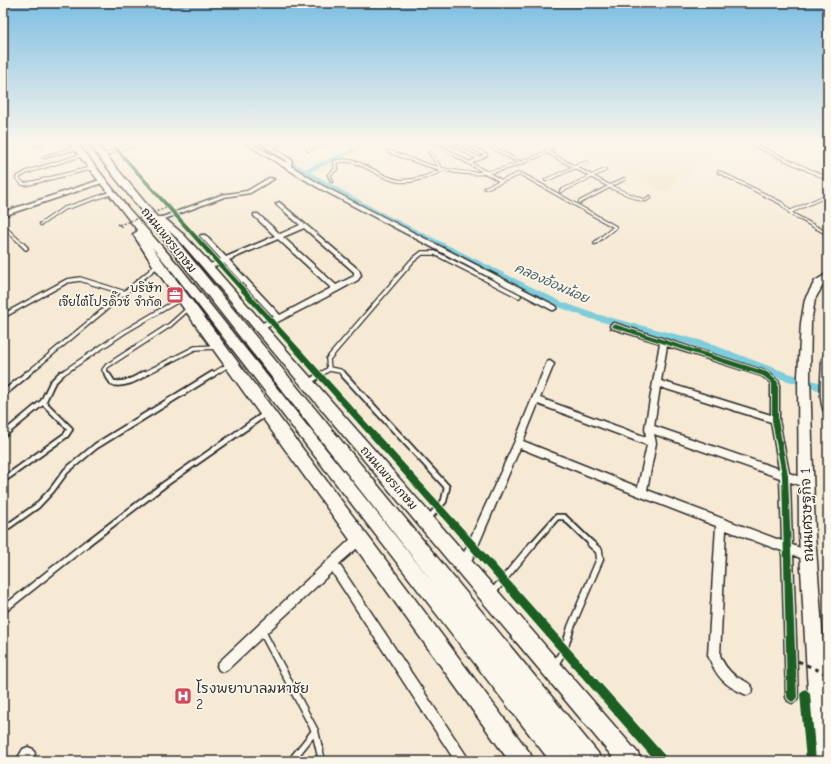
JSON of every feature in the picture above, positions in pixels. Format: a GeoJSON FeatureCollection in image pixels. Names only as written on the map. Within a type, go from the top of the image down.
{"type":"FeatureCollection","features":[{"type":"Feature","properties":{"kind":"main road","name":"ถนนเพชรเกษม"},"geometry":{"type":"LineString","coordinates":[[101,179],[124,209],[176,269],[434,583],[590,761]]}},
{"type":"Feature","properties":{"kind":"main road","name":"ถนนเพชรเกษม"},"geometry":{"type":"LineString","coordinates":[[120,179],[434,583],[563,761]]}},
{"type":"Feature","properties":{"kind":"main road","name":"ถนนเพชรเกษม"},"geometry":{"type":"LineString","coordinates":[[140,203],[167,216],[181,237],[490,595],[630,761]]}},
{"type":"Feature","properties":{"kind":"main road","name":"ถนนเพชรเกษม"},"geometry":{"type":"LineString","coordinates":[[124,209],[158,265],[522,761]]}},
{"type":"Feature","properties":{"kind":"main road","name":"ถนนเศรษฐกิจ 1"},"geometry":{"type":"LineString","coordinates":[[822,761],[808,556],[804,376],[806,323],[810,299],[819,283],[828,276]]}},
{"type":"Feature","properties":{"kind":"main road"},"geometry":{"type":"LineString","coordinates":[[828,358],[828,406]]}},
{"type":"Feature","properties":{"kind":"street"},"geometry":{"type":"LineString","coordinates":[[167,216],[223,196],[248,192],[270,179]]}},
{"type":"Feature","properties":{"kind":"street"},"geometry":{"type":"LineString","coordinates":[[309,179],[319,186],[554,308]]}},
{"type":"Feature","properties":{"kind":"street"},"geometry":{"type":"LineString","coordinates":[[3,214],[103,181]]}},
{"type":"Feature","properties":{"kind":"street"},"geometry":{"type":"LineString","coordinates":[[260,328],[336,289],[356,278],[358,275],[357,272],[279,204]]}},
{"type":"Feature","properties":{"kind":"street"},"geometry":{"type":"LineString","coordinates":[[256,215],[336,289]]}},
{"type":"Feature","properties":{"kind":"street"},"geometry":{"type":"LineString","coordinates":[[208,267],[304,226]]}},
{"type":"Feature","properties":{"kind":"street"},"geometry":{"type":"LineString","coordinates":[[204,236],[279,318]]}},
{"type":"Feature","properties":{"kind":"street"},"geometry":{"type":"LineString","coordinates":[[614,326],[765,374],[772,378],[775,382],[775,420],[785,475],[792,697]]}},
{"type":"Feature","properties":{"kind":"street"},"geometry":{"type":"LineString","coordinates":[[642,493],[652,443],[648,428],[664,341]]}},
{"type":"Feature","properties":{"kind":"street"},"geometry":{"type":"LineString","coordinates":[[464,565],[518,443],[550,364]]}},
{"type":"Feature","properties":{"kind":"street"},"geometry":{"type":"LineString","coordinates":[[656,383],[775,420]]}},
{"type":"Feature","properties":{"kind":"street"},"geometry":{"type":"LineString","coordinates":[[535,400],[652,443]]}},
{"type":"Feature","properties":{"kind":"street"},"geometry":{"type":"LineString","coordinates":[[648,428],[806,483]]}},
{"type":"Feature","properties":{"kind":"street"},"geometry":{"type":"LineString","coordinates":[[518,443],[642,493],[808,556]]}},
{"type":"Feature","properties":{"kind":"street"},"geometry":{"type":"LineString","coordinates":[[721,522],[714,655],[719,669],[730,680],[747,689]]}},
{"type":"Feature","properties":{"kind":"street"},"geometry":{"type":"LineString","coordinates":[[223,666],[359,539]]}},
{"type":"Feature","properties":{"kind":"street"},"geometry":{"type":"LineString","coordinates":[[333,564],[463,761]]}},
{"type":"Feature","properties":{"kind":"lane"},"geometry":{"type":"LineString","coordinates":[[18,179],[23,184],[27,184],[47,179]]}},
{"type":"Feature","properties":{"kind":"lane"},"geometry":{"type":"LineString","coordinates":[[386,179],[398,182],[419,179]]}},
{"type":"Feature","properties":{"kind":"lane"},"geometry":{"type":"LineString","coordinates":[[497,179],[501,181]]}},
{"type":"Feature","properties":{"kind":"lane"},"geometry":{"type":"LineString","coordinates":[[485,188],[507,179]]}},
{"type":"Feature","properties":{"kind":"lane"},"geometry":{"type":"LineString","coordinates":[[529,179],[615,227],[595,243]]}},
{"type":"Feature","properties":{"kind":"lane"},"geometry":{"type":"LineString","coordinates":[[561,191],[587,179]]}},
{"type":"Feature","properties":{"kind":"lane"},"geometry":{"type":"LineString","coordinates":[[597,179],[642,200],[646,200],[650,197]]}},
{"type":"Feature","properties":{"kind":"lane"},"geometry":{"type":"LineString","coordinates":[[580,202],[624,179]]}},
{"type":"Feature","properties":{"kind":"lane"},"geometry":{"type":"LineString","coordinates":[[732,179],[781,203],[790,212],[828,234]]}},
{"type":"Feature","properties":{"kind":"lane"},"geometry":{"type":"LineString","coordinates":[[41,224],[64,209],[111,193]]}},
{"type":"Feature","properties":{"kind":"lane"},"geometry":{"type":"LineString","coordinates":[[790,212],[828,195]]}},
{"type":"Feature","properties":{"kind":"lane"},"geometry":{"type":"LineString","coordinates":[[3,226],[26,248]]}},
{"type":"Feature","properties":{"kind":"lane"},"geometry":{"type":"LineString","coordinates":[[329,370],[328,359],[412,261],[422,253],[435,252],[519,296]]}},
{"type":"Feature","properties":{"kind":"lane"},"geometry":{"type":"LineString","coordinates":[[3,394],[158,265]]}},
{"type":"Feature","properties":{"kind":"lane"},"geometry":{"type":"LineString","coordinates":[[3,316],[61,285],[80,278],[125,293]]}},
{"type":"Feature","properties":{"kind":"lane"},"geometry":{"type":"LineString","coordinates":[[186,303],[170,324],[112,360],[104,370],[113,383],[121,384],[129,382],[195,348],[219,347]]}},
{"type":"Feature","properties":{"kind":"lane"},"geometry":{"type":"LineString","coordinates":[[3,436],[43,402],[52,383],[60,374],[124,332],[186,303]]}},
{"type":"Feature","properties":{"kind":"lane"},"geometry":{"type":"LineString","coordinates":[[3,530],[37,506],[52,490],[66,471],[96,446],[231,363]]}},
{"type":"Feature","properties":{"kind":"lane"},"geometry":{"type":"LineString","coordinates":[[307,383],[329,370],[340,371],[446,488],[447,495],[444,501],[426,521]]}},
{"type":"Feature","properties":{"kind":"lane"},"geometry":{"type":"LineString","coordinates":[[3,480],[66,435],[70,429],[43,402]]}},
{"type":"Feature","properties":{"kind":"lane"},"geometry":{"type":"LineString","coordinates":[[3,610],[129,510],[211,450],[267,413]]}},
{"type":"Feature","properties":{"kind":"lane"},"geometry":{"type":"LineString","coordinates":[[490,595],[557,517],[564,517],[599,551],[600,559],[571,627],[564,650],[552,669]]}},
{"type":"Feature","properties":{"kind":"lane"},"geometry":{"type":"LineString","coordinates":[[262,631],[315,731],[322,761]]}},
{"type":"Feature","properties":{"kind":"lane"},"geometry":{"type":"LineString","coordinates":[[291,761],[315,731]]}},
{"type":"Feature","properties":{"kind":"path"},"geometry":{"type":"LineString","coordinates":[[165,203],[167,216]]}},
{"type":"Feature","properties":{"kind":"path"},"geometry":{"type":"LineString","coordinates":[[117,224],[122,228],[118,225],[125,223],[152,213],[165,209],[172,206],[170,204],[168,205],[171,208],[174,207]]}},
{"type":"Feature","properties":{"kind":"path"},"geometry":{"type":"LineString","coordinates":[[798,661],[828,674]]}},
{"type":"Feature","properties":{"kind":"shaded area"},"geometry":{"type":"Polygon","coordinates":[[[637,179],[680,179],[666,192],[637,179]]]}},
{"type":"Feature","properties":{"kind":"waterway","name":"คลองอ้อมน้อย"},"geometry":{"type":"LineString","coordinates":[[316,179],[374,212],[559,304],[594,317],[699,344],[782,375],[828,389]]}},
{"type":"Feature","properties":{"kind":"cycle path"},"geometry":{"type":"LineString","coordinates":[[143,179],[473,546],[662,761]]}},
{"type":"Feature","properties":{"kind":"cycle path"},"geometry":{"type":"LineString","coordinates":[[614,326],[765,374],[775,382],[775,420],[785,475],[792,697]]}},
{"type":"Feature","properties":{"kind":"cycle path"},"geometry":{"type":"LineString","coordinates":[[805,694],[811,761]]}},
{"type":"Feature","properties":{"kind":"place","name":"บริษัท เจียไต๋โปรดิ๊วซ์ จำกัด"},"geometry":{"type":"Point","coordinates":[175,295]}},
{"type":"Feature","properties":{"kind":"place","name":"โรงพยาบาลมหาชัย 2"},"geometry":{"type":"Point","coordinates":[183,696]}}]}
